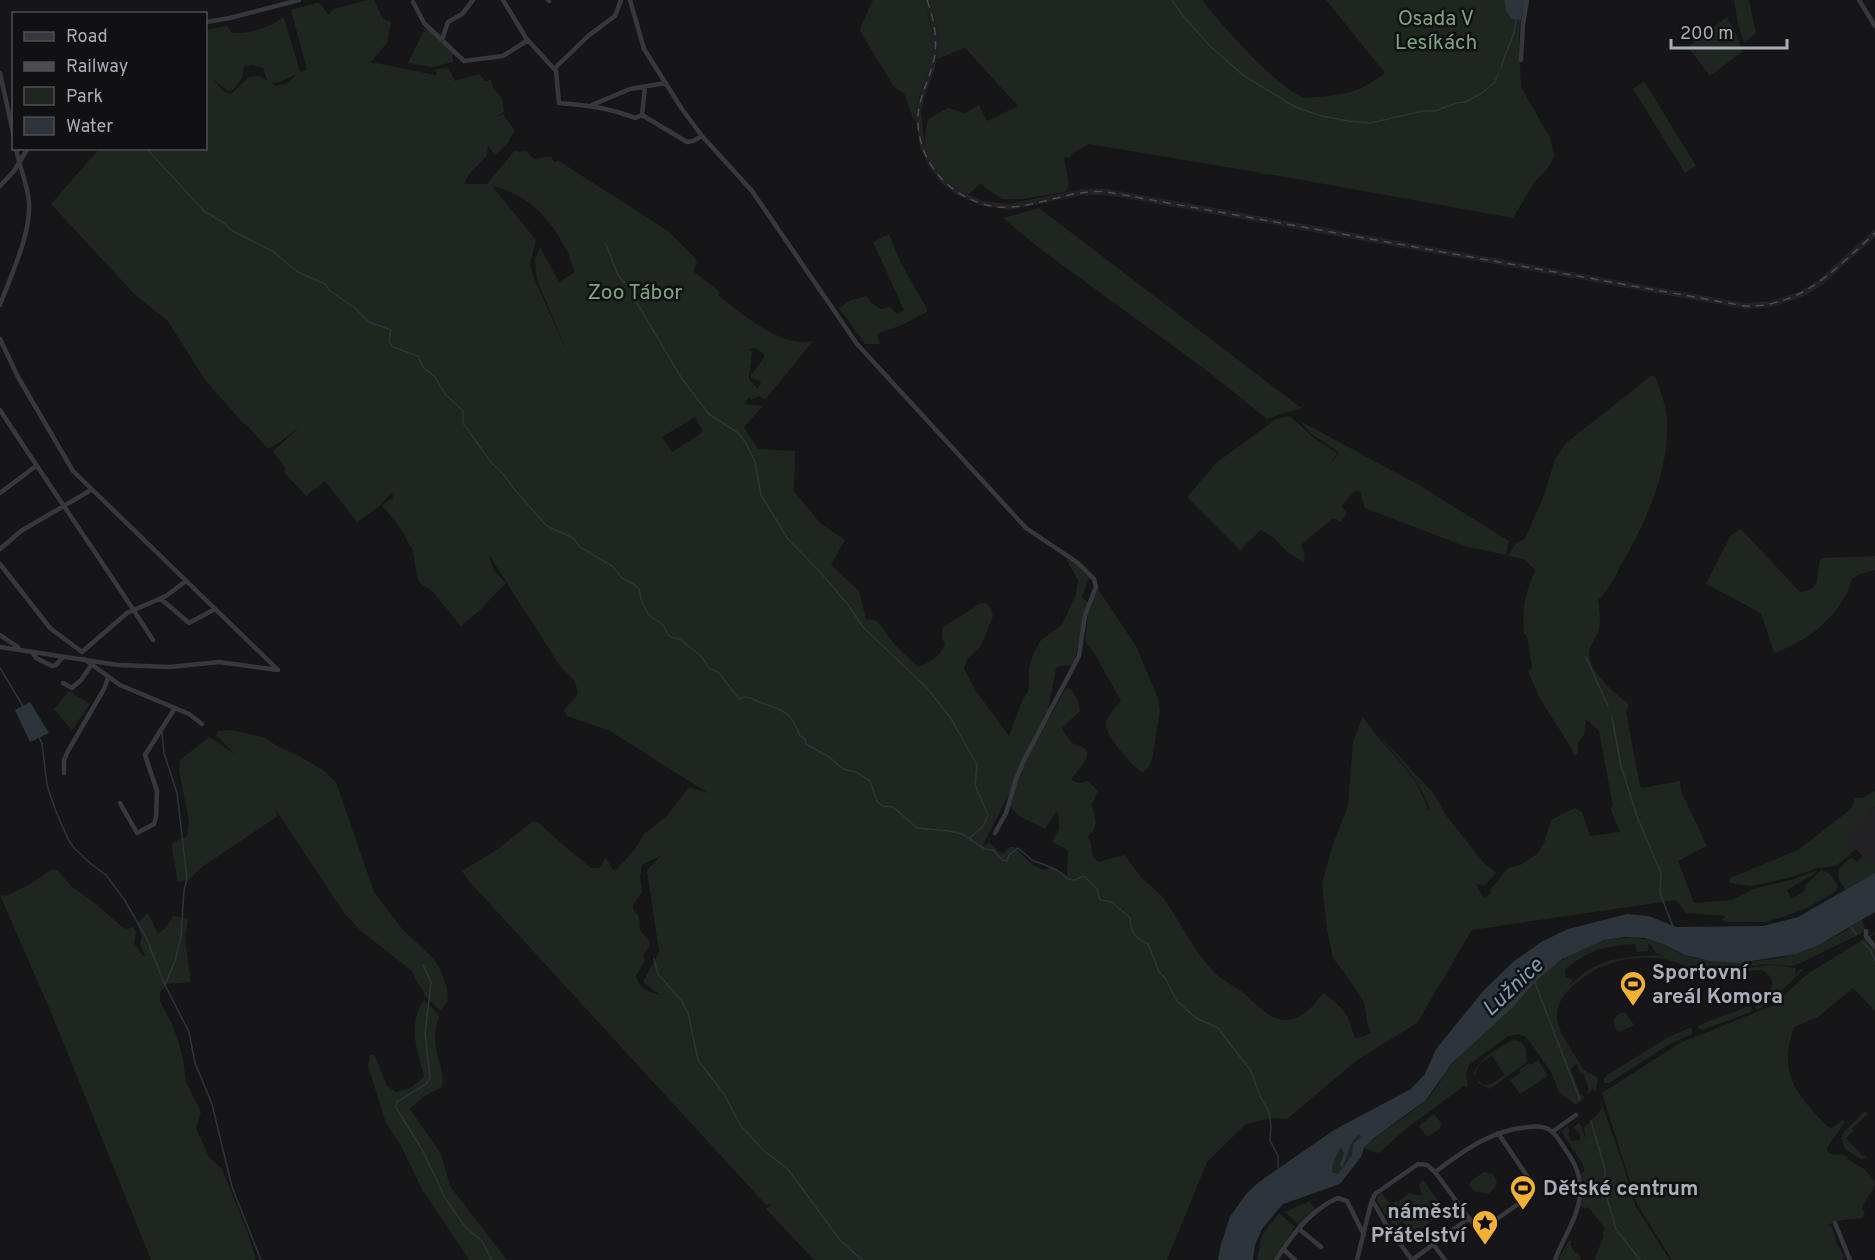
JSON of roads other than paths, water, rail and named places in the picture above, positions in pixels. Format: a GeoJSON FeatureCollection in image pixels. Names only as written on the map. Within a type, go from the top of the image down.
{"type":"FeatureCollection","features":[{"type":"Feature","properties":{"kind":"street"},"geometry":{"type":"LineString","coordinates":[[207,22],[299,0]]}},
{"type":"Feature","properties":{"kind":"street"},"geometry":{"type":"LineString","coordinates":[[442,40],[448,22],[462,14],[473,0]]}},
{"type":"Feature","properties":{"kind":"street"},"geometry":{"type":"LineString","coordinates":[[503,0],[528,40],[555,68],[559,104],[592,105],[635,118],[642,115]]}},
{"type":"Feature","properties":{"kind":"street"},"geometry":{"type":"LineString","coordinates":[[555,68],[588,36],[615,16],[621,0]]}},
{"type":"Feature","properties":{"kind":"street"},"geometry":{"type":"LineString","coordinates":[[630,0],[644,49],[666,83],[702,136],[752,191],[861,348],[1026,528],[1088,571],[1096,581],[1095,590],[1084,618],[1079,656],[1024,760],[1006,813],[995,833]]}},
{"type":"Feature","properties":{"kind":"street"},"geometry":{"type":"LineString","coordinates":[[1521,60],[1527,0]]}},
{"type":"Feature","properties":{"kind":"street"},"geometry":{"type":"LineString","coordinates":[[1859,0],[1875,26]]}},
{"type":"Feature","properties":{"kind":"street"},"geometry":{"type":"LineString","coordinates":[[412,2],[424,23],[464,62],[503,56],[528,40]]}},
{"type":"Feature","properties":{"kind":"street"},"geometry":{"type":"LineString","coordinates":[[0,73],[12,128]]}},
{"type":"Feature","properties":{"kind":"street"},"geometry":{"type":"LineString","coordinates":[[592,105],[623,91],[666,83]]}},
{"type":"Feature","properties":{"kind":"street"},"geometry":{"type":"LineString","coordinates":[[642,115],[645,87]]}},
{"type":"Feature","properties":{"kind":"street"},"geometry":{"type":"LineString","coordinates":[[642,115],[684,142],[691,142],[702,136]]}},
{"type":"Feature","properties":{"kind":"street"},"geometry":{"type":"LineString","coordinates":[[0,305],[22,242],[29,213],[28,194],[16,150]]}},
{"type":"Feature","properties":{"kind":"street"},"geometry":{"type":"LineString","coordinates":[[0,186],[19,164],[27,150]]}},
{"type":"Feature","properties":{"kind":"street"},"geometry":{"type":"LineString","coordinates":[[0,339],[18,377],[67,462],[91,490],[278,670],[229,662],[170,667],[118,665],[82,655],[63,657],[0,647]]}},
{"type":"Feature","properties":{"kind":"street"},"geometry":{"type":"LineString","coordinates":[[0,410],[153,640]]}},
{"type":"Feature","properties":{"kind":"street"},"geometry":{"type":"LineString","coordinates":[[0,493],[36,466]]}},
{"type":"Feature","properties":{"kind":"street"},"geometry":{"type":"LineString","coordinates":[[0,549],[21,531],[91,490]]}},
{"type":"Feature","properties":{"kind":"street"},"geometry":{"type":"LineString","coordinates":[[0,564],[50,628],[108,678],[189,714],[202,724]]}},
{"type":"Feature","properties":{"kind":"street"},"geometry":{"type":"LineString","coordinates":[[82,655],[118,620],[134,609],[161,599],[186,581]]}},
{"type":"Feature","properties":{"kind":"street"},"geometry":{"type":"LineString","coordinates":[[161,599],[189,623],[214,609]]}},
{"type":"Feature","properties":{"kind":"street"},"geometry":{"type":"LineString","coordinates":[[0,634],[23,650]]}},
{"type":"Feature","properties":{"kind":"street"},"geometry":{"type":"LineString","coordinates":[[33,653],[36,658],[52,666],[63,657]]}},
{"type":"Feature","properties":{"kind":"street"},"geometry":{"type":"LineString","coordinates":[[63,683],[72,688],[92,664]]}},
{"type":"Feature","properties":{"kind":"street"},"geometry":{"type":"LineString","coordinates":[[64,773],[64,760],[68,751],[108,678]]}},
{"type":"Feature","properties":{"kind":"street"},"geometry":{"type":"LineString","coordinates":[[120,803],[137,833],[154,825],[157,791],[145,755],[175,708]]}},
{"type":"Feature","properties":{"kind":"street"},"geometry":{"type":"LineString","coordinates":[[1866,931],[1866,936],[1875,947]]}},
{"type":"Feature","properties":{"kind":"street"},"geometry":{"type":"LineString","coordinates":[[1552,1132],[1576,1115]]}},
{"type":"Feature","properties":{"kind":"street"},"geometry":{"type":"LineString","coordinates":[[1435,1172],[1477,1142],[1498,1133],[1533,1127],[1546,1128],[1552,1132],[1574,1162],[1580,1183],[1580,1197],[1573,1222],[1555,1260]]}},
{"type":"Feature","properties":{"kind":"street"},"geometry":{"type":"LineString","coordinates":[[1357,1260],[1372,1200],[1378,1191],[1418,1164],[1426,1165],[1435,1172],[1480,1232],[1529,1196],[1532,1189],[1531,1182],[1498,1133]]}},
{"type":"Feature","properties":{"kind":"street"},"geometry":{"type":"LineString","coordinates":[[1276,1260],[1312,1215],[1334,1199],[1341,1198],[1347,1201],[1364,1235]]}},
{"type":"Feature","properties":{"kind":"street"},"geometry":{"type":"LineString","coordinates":[[1372,1200],[1412,1260],[1469,1218]]}},
{"type":"Feature","properties":{"kind":"street"},"geometry":{"type":"LineString","coordinates":[[1367,1222],[1375,1214],[1380,1214]]}},
{"type":"Feature","properties":{"kind":"street"},"geometry":{"type":"LineString","coordinates":[[1835,1223],[1850,1260]]}},
{"type":"Feature","properties":{"kind":"street"},"geometry":{"type":"LineString","coordinates":[[1299,1229],[1321,1247]]}},
{"type":"Feature","properties":{"kind":"street"},"geometry":{"type":"LineString","coordinates":[[1433,1244],[1445,1260]]}},
{"type":"Feature","properties":{"kind":"street"},"geometry":{"type":"LineString","coordinates":[[1283,1249],[1295,1260]]}},
{"type":"Feature","properties":{"kind":"water"},"geometry":{"type":"Polygon","coordinates":[[[1504,0],[1525,0],[1521,20],[1511,19],[1504,0]]]}},
{"type":"Feature","properties":{"kind":"water"},"geometry":{"type":"Polygon","coordinates":[[[30,702],[49,733],[30,742],[15,710],[30,702]]]}},
{"type":"Feature","properties":{"kind":"water","name":"Lužnice"},"geometry":{"type":"Polygon","coordinates":[[[1875,873],[1875,912],[1819,945],[1796,954],[1739,963],[1710,961],[1685,955],[1645,938],[1625,937],[1604,940],[1562,959],[1535,982],[1512,1008],[1452,1063],[1426,1100],[1364,1148],[1361,1157],[1340,1184],[1283,1204],[1262,1229],[1255,1245],[1253,1260],[1218,1260],[1230,1217],[1246,1194],[1259,1182],[1334,1130],[1411,1089],[1425,1074],[1436,1049],[1484,990],[1513,962],[1541,942],[1568,929],[1627,914],[1649,916],[1676,927],[1763,926],[1798,917],[1875,873]],[[1359,1135],[1350,1146],[1342,1167],[1340,1164],[1344,1153],[1341,1148],[1339,1150],[1332,1172],[1338,1174],[1352,1155],[1353,1144],[1361,1137],[1359,1135]]]}},
{"type":"Feature","properties":{"kind":"waterway"},"geometry":{"type":"LineString","coordinates":[[1172,0],[1210,46],[1243,75],[1295,107],[1322,116],[1371,123],[1422,111],[1435,111],[1465,102],[1482,93],[1495,82],[1498,74]]}},
{"type":"Feature","properties":{"kind":"waterway"},"geometry":{"type":"LineString","coordinates":[[1501,68],[1514,31],[1516,18]]}},
{"type":"Feature","properties":{"kind":"waterway"},"geometry":{"type":"LineString","coordinates":[[148,150],[204,211],[231,230],[274,252],[296,271],[325,284],[330,291],[355,308],[369,322],[391,330],[389,342],[393,347],[418,356],[423,367],[435,377],[445,394],[463,411],[463,423],[490,461],[543,522],[573,538],[580,547],[612,566],[622,578],[635,585],[639,589],[642,603],[649,615],[663,625],[669,636],[681,640],[702,657],[709,668],[719,673],[739,699],[748,697],[784,712],[793,721],[806,744],[829,757],[843,769],[856,772],[870,781],[877,801],[882,806],[893,807],[917,828],[962,834],[985,849],[993,850],[1002,860],[1007,861],[1009,855],[1018,848],[1033,861],[1058,871],[1068,879],[1075,880],[1084,876],[1097,889],[1100,900],[1112,902],[1130,918],[1131,928],[1140,940],[1148,944],[1159,972],[1165,978],[1177,1001],[1196,1018],[1218,1028],[1251,1071],[1260,1096],[1269,1112],[1270,1140],[1278,1156],[1278,1168]]}},
{"type":"Feature","properties":{"kind":"waterway"},"geometry":{"type":"LineString","coordinates":[[606,244],[618,275],[624,283]]}},
{"type":"Feature","properties":{"kind":"waterway"},"geometry":{"type":"LineString","coordinates":[[631,293],[682,379],[709,414],[738,433],[746,443],[755,462],[761,495],[788,539],[849,606],[863,627],[927,688],[950,717],[977,765],[975,785],[988,815],[983,826],[970,838]]}},
{"type":"Feature","properties":{"kind":"waterway"},"geometry":{"type":"LineString","coordinates":[[1586,657],[1608,706]]}},
{"type":"Feature","properties":{"kind":"waterway"},"geometry":{"type":"LineString","coordinates":[[0,668],[23,706]]}},
{"type":"Feature","properties":{"kind":"waterway"},"geometry":{"type":"LineString","coordinates":[[1612,717],[1621,766],[1638,819],[1661,873],[1660,893],[1673,927]]}},
{"type":"Feature","properties":{"kind":"waterway"},"geometry":{"type":"LineString","coordinates":[[162,732],[164,753],[177,793],[187,879],[184,890],[181,937],[175,961],[165,985]]}},
{"type":"Feature","properties":{"kind":"waterway"},"geometry":{"type":"LineString","coordinates":[[39,737],[42,744],[47,785],[68,839],[74,848],[106,875],[124,899],[146,937],[165,985],[189,1032],[195,1063],[212,1104],[232,1187],[261,1260]]}},
{"type":"Feature","properties":{"kind":"waterway"},"geometry":{"type":"LineString","coordinates":[[1851,927],[1856,934]]}},
{"type":"Feature","properties":{"kind":"waterway"},"geometry":{"type":"LineString","coordinates":[[1862,942],[1870,949],[1875,961]]}},
{"type":"Feature","properties":{"kind":"waterway"},"geometry":{"type":"LineString","coordinates":[[654,959],[658,974],[681,1000],[688,1013],[698,1060],[724,1094],[741,1126],[764,1151],[787,1168],[840,1240],[862,1260]]}},
{"type":"Feature","properties":{"kind":"waterway"},"geometry":{"type":"LineString","coordinates":[[423,965],[431,982],[425,1034],[430,1078],[426,1084],[397,1102],[395,1106],[423,1151],[445,1198],[466,1228],[482,1241],[492,1260]]}},
{"type":"Feature","properties":{"kind":"waterway","name":"Lužnice"},"geometry":{"type":"LineString","coordinates":[[1534,980],[1580,1100]]}},
{"type":"Feature","properties":{"kind":"waterway"},"geometry":{"type":"LineString","coordinates":[[1591,1121],[1605,1169],[1605,1191],[1616,1229],[1640,1260]]}},
{"type":"Feature","properties":{"kind":"railway"},"geometry":{"type":"LineString","coordinates":[[927,0],[936,41],[932,67],[918,116],[923,149],[940,177],[952,188],[982,204],[1012,207],[1080,193],[1107,192],[1745,306],[1766,305],[1801,293],[1832,272],[1875,233]]}},
{"type":"Feature","properties":{"kind":"place","name":"Sportovní areál Komora"},"geometry":{"type":"Point","coordinates":[1633,1007]}},
{"type":"Feature","properties":{"kind":"place","name":"Dětské centrum"},"geometry":{"type":"Point","coordinates":[1523,1211]}},
{"type":"Feature","properties":{"kind":"place","name":"náměstí Přátelství"},"geometry":{"type":"Point","coordinates":[1485,1246]}},
{"type":"Feature","properties":{"kind":"park label","name":"Osada V Lesíkách"},"geometry":{"type":"Point","coordinates":[1436,30]}},
{"type":"Feature","properties":{"kind":"park label","name":"Zoo Tábor"},"geometry":{"type":"Point","coordinates":[635,292]}}]}
